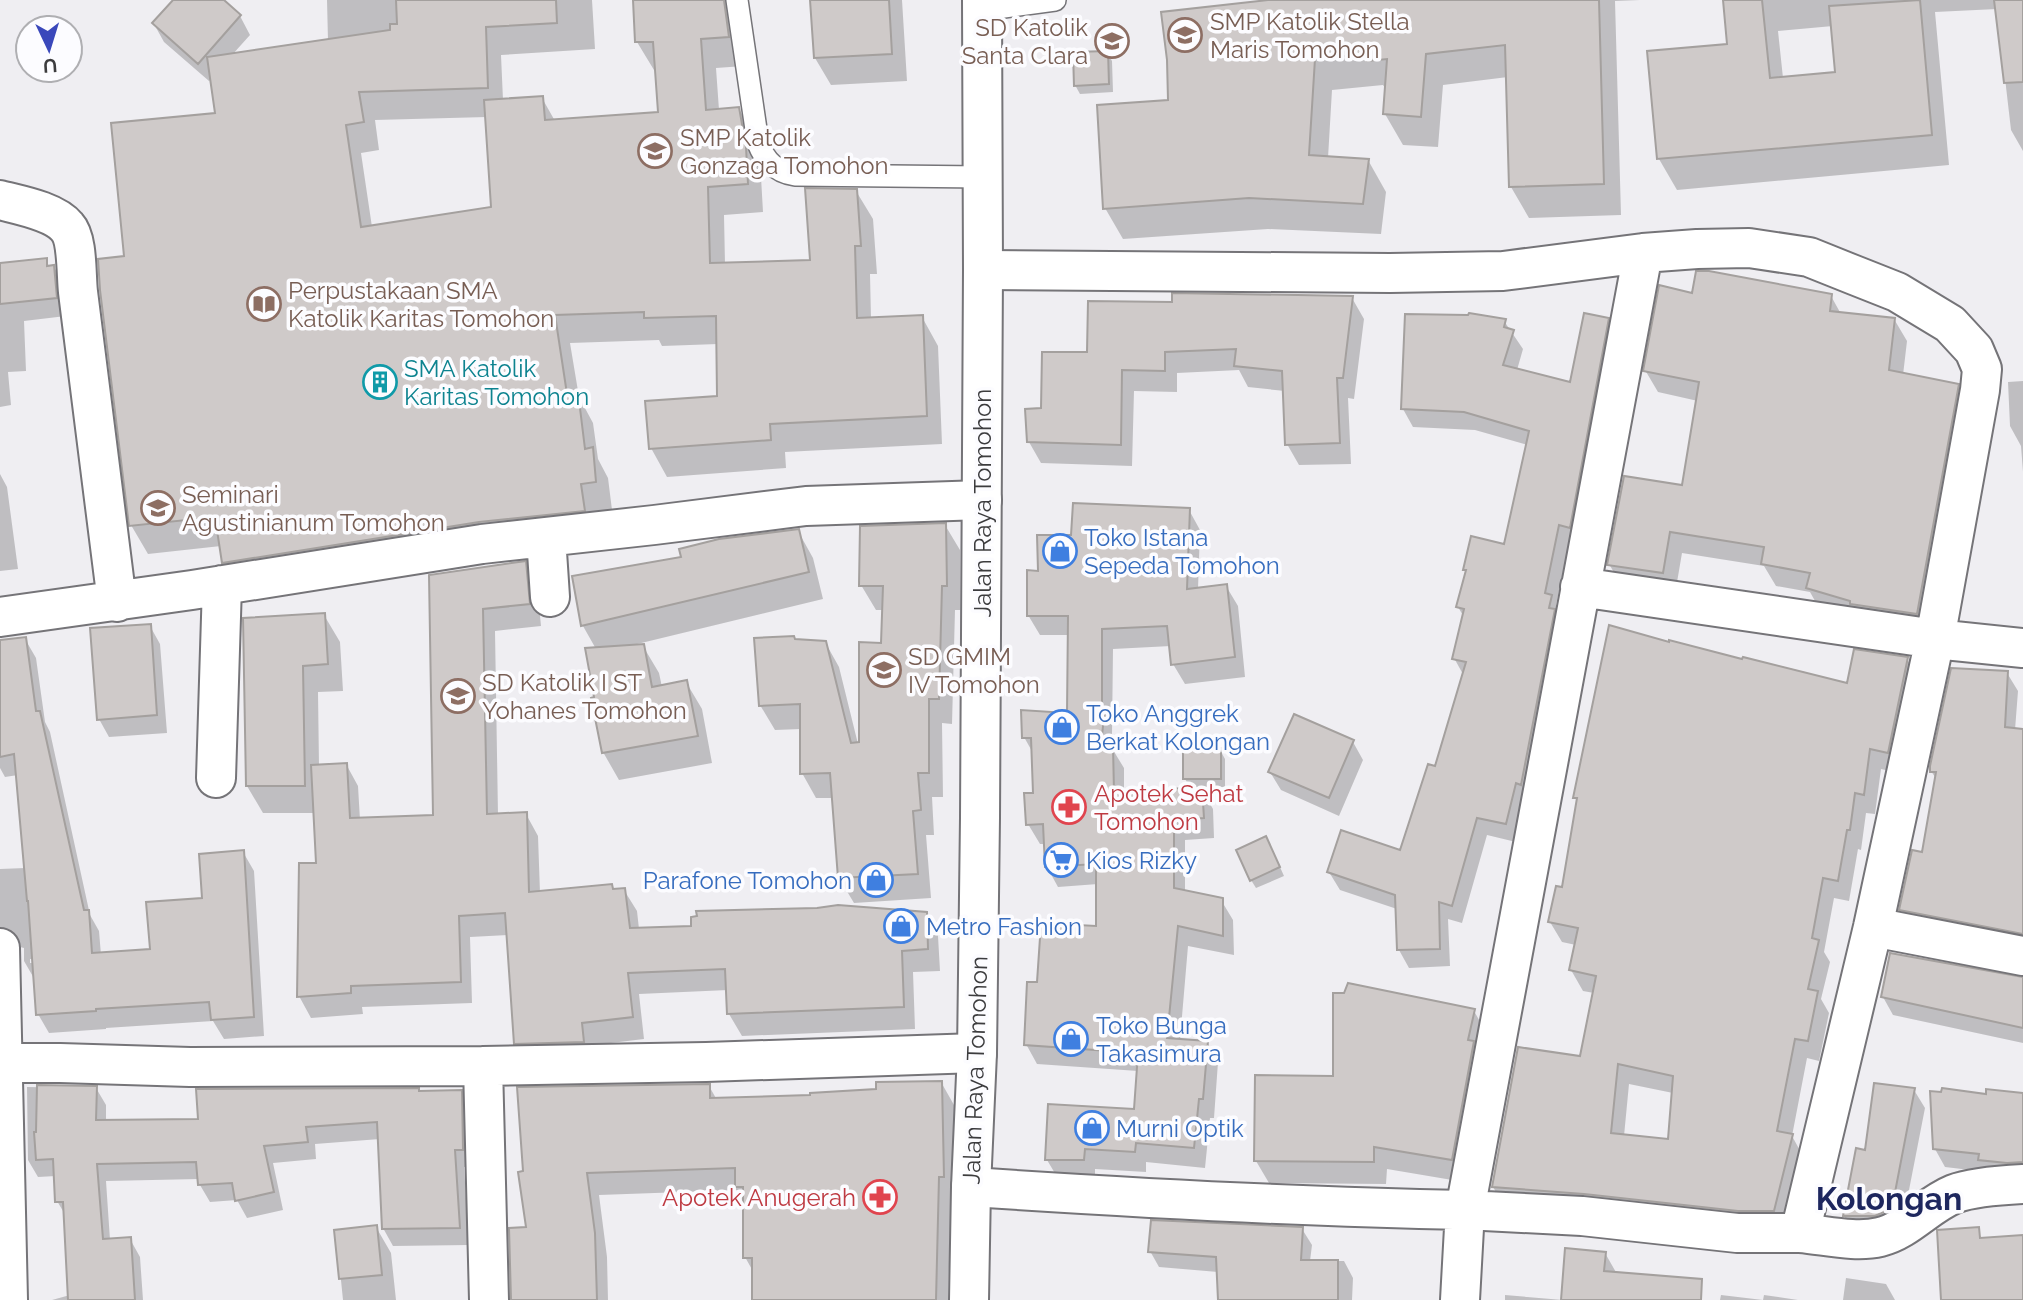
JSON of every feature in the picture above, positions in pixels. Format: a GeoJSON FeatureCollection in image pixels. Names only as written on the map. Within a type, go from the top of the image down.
{"type":"FeatureCollection","features":[{"type":"Feature","properties":{"kind":"main road","name":"Jalan Raya Tomohon"},"geometry":{"type":"LineString","coordinates":[[969,1300],[977,1053],[984,270],[982,5]]}},
{"type":"Feature","properties":{"kind":"main road"},"geometry":{"type":"LineString","coordinates":[[0,200],[50,215],[67,226],[74,241],[117,601]]}},
{"type":"Feature","properties":{"kind":"main road"},"geometry":{"type":"LineString","coordinates":[[984,270],[1390,273],[1503,271],[1643,253],[1749,248],[1810,257],[1897,292],[1950,324],[1974,350],[1982,369],[1980,390],[1934,639],[1873,927],[1800,1233]]}},
{"type":"Feature","properties":{"kind":"main road"},"geometry":{"type":"LineString","coordinates":[[1460,1300],[1465,1210],[1643,253]]}},
{"type":"Feature","properties":{"kind":"main road"},"geometry":{"type":"LineString","coordinates":[[0,617],[482,544],[806,506],[982,500]]}},
{"type":"Feature","properties":{"kind":"main road"},"geometry":{"type":"LineString","coordinates":[[546,537],[550,597]]}},
{"type":"Feature","properties":{"kind":"main road"},"geometry":{"type":"LineString","coordinates":[[216,778],[222,585]]}},
{"type":"Feature","properties":{"kind":"main road"},"geometry":{"type":"LineString","coordinates":[[1580,587],[1934,639],[2023,648]]}},
{"type":"Feature","properties":{"kind":"main road"},"geometry":{"type":"LineString","coordinates":[[1873,927],[2023,956]]}},
{"type":"Feature","properties":{"kind":"main road"},"geometry":{"type":"LineString","coordinates":[[0,948],[8,1300]]}},
{"type":"Feature","properties":{"kind":"main road"},"geometry":{"type":"LineString","coordinates":[[1,1063],[190,1067],[484,1066],[719,1062],[977,1053]]}},
{"type":"Feature","properties":{"kind":"main road"},"geometry":{"type":"LineString","coordinates":[[484,1066],[489,1300]]}},
{"type":"Feature","properties":{"kind":"main road"},"geometry":{"type":"LineString","coordinates":[[971,1187],[1182,1201],[1582,1216],[1737,1233],[1800,1233],[1855,1238],[1879,1237],[1902,1228],[1954,1194],[2023,1184]]}},
{"type":"Feature","properties":{"kind":"lane"},"geometry":{"type":"LineString","coordinates":[[737,0],[758,143],[768,162],[775,168],[795,175],[983,177]]}},
{"type":"Feature","properties":{"kind":"lane"},"geometry":{"type":"LineString","coordinates":[[982,5],[1055,0]]}},
{"type":"Feature","properties":{"kind":"building"},"geometry":{"type":"Polygon","coordinates":[[[173,0],[224,0],[241,15],[198,64],[152,23],[173,0]]]}},
{"type":"Feature","properties":{"kind":"building"},"geometry":{"type":"Polygon","coordinates":[[[396,0],[556,0],[557,23],[486,27],[488,88],[359,92],[364,122],[346,125],[361,227],[491,207],[484,100],[543,96],[545,120],[658,112],[653,42],[635,42],[633,0],[724,0],[729,37],[701,39],[706,110],[739,107],[746,147],[748,184],[708,187],[710,263],[810,260],[805,188],[857,189],[861,246],[855,246],[857,318],[923,315],[927,416],[770,424],[771,440],[649,449],[645,401],[717,396],[716,316],[644,318],[644,312],[555,315],[567,394],[578,392],[585,449],[593,447],[596,482],[581,484],[585,511],[479,522],[222,563],[215,517],[129,526],[98,259],[124,256],[111,123],[215,113],[207,57],[390,30],[390,24],[397,24],[396,0]]]}},
{"type":"Feature","properties":{"kind":"building"},"geometry":{"type":"Polygon","coordinates":[[[810,0],[889,0],[892,54],[814,58],[810,0]]]}},
{"type":"Feature","properties":{"kind":"building"},"geometry":{"type":"Polygon","coordinates":[[[1268,0],[1599,0],[1604,184],[1509,187],[1505,45],[1426,54],[1421,117],[1383,114],[1387,59],[1367,61],[1366,54],[1315,59],[1309,155],[1369,159],[1363,204],[1249,198],[1103,209],[1097,105],[1168,100],[1167,60],[1161,12],[1268,0]]]}},
{"type":"Feature","properties":{"kind":"building"},"geometry":{"type":"Polygon","coordinates":[[[1723,0],[1762,0],[1770,78],[1835,72],[1829,6],[1920,0],[1932,135],[1657,159],[1647,51],[1727,44],[1723,0]]]}},
{"type":"Feature","properties":{"kind":"building"},"geometry":{"type":"Polygon","coordinates":[[[1994,0],[2023,0],[2023,82],[2004,83],[1994,0]]]}},
{"type":"Feature","properties":{"kind":"building"},"geometry":{"type":"Polygon","coordinates":[[[1108,51],[1109,84],[1074,86],[1073,52],[1108,51]]]}},
{"type":"Feature","properties":{"kind":"building"},"geometry":{"type":"Polygon","coordinates":[[[47,258],[47,266],[54,265],[57,298],[0,304],[0,263],[47,258]]]}},
{"type":"Feature","properties":{"kind":"building"},"geometry":{"type":"Polygon","coordinates":[[[1696,271],[1709,271],[1832,294],[1830,311],[1895,318],[1889,370],[1959,384],[1917,614],[1850,604],[1850,601],[1806,588],[1810,573],[1761,564],[1764,547],[1670,532],[1663,573],[1607,565],[1624,476],[1682,485],[1699,382],[1643,371],[1659,285],[1692,293],[1696,271]]]}},
{"type":"Feature","properties":{"kind":"building"},"geometry":{"type":"Polygon","coordinates":[[[1172,293],[1353,296],[1343,378],[1337,378],[1340,443],[1285,445],[1282,371],[1234,366],[1236,349],[1165,352],[1165,371],[1122,370],[1121,445],[1027,442],[1025,409],[1041,408],[1042,352],[1087,352],[1088,301],[1172,302],[1172,293]]]}},
{"type":"Feature","properties":{"kind":"building"},"geometry":{"type":"Polygon","coordinates":[[[1469,313],[1506,319],[1504,327],[1514,330],[1503,365],[1570,382],[1584,313],[1609,318],[1570,528],[1559,525],[1545,593],[1552,595],[1549,608],[1555,609],[1521,785],[1516,783],[1506,824],[1477,818],[1452,906],[1439,902],[1440,949],[1397,950],[1395,895],[1327,872],[1341,830],[1400,850],[1428,764],[1435,766],[1466,662],[1452,659],[1464,609],[1456,607],[1466,570],[1463,570],[1471,536],[1504,544],[1529,431],[1464,412],[1401,409],[1405,314],[1469,313]]]}},
{"type":"Feature","properties":{"kind":"building"},"geometry":{"type":"Polygon","coordinates":[[[1073,503],[1190,508],[1187,589],[1227,584],[1235,657],[1171,665],[1167,626],[1102,629],[1104,716],[1101,746],[1113,746],[1114,792],[1202,787],[1204,818],[1174,820],[1174,888],[1223,898],[1223,936],[1178,926],[1167,1038],[1208,1041],[1203,1099],[1199,1099],[1194,1148],[1136,1143],[1135,1152],[1085,1149],[1084,1160],[1045,1160],[1048,1104],[1134,1109],[1138,1053],[1024,1045],[1027,982],[1037,982],[1041,923],[1096,926],[1096,864],[1045,867],[1043,824],[1026,825],[1024,793],[1033,793],[1031,738],[1022,738],[1021,710],[1067,713],[1068,616],[1027,616],[1027,570],[1038,571],[1037,535],[1071,535],[1073,503]]]}},
{"type":"Feature","properties":{"kind":"building"},"geometry":{"type":"Polygon","coordinates":[[[946,523],[947,586],[942,586],[939,699],[929,699],[929,773],[918,773],[921,810],[913,811],[918,874],[838,878],[830,773],[800,774],[800,704],[759,706],[754,638],[794,636],[795,639],[826,641],[851,743],[859,742],[859,642],[881,643],[883,586],[859,586],[860,526],[946,523]]]}},
{"type":"Feature","properties":{"kind":"building"},"geometry":{"type":"Polygon","coordinates":[[[799,529],[809,572],[581,626],[572,576],[681,557],[679,549],[719,539],[799,529]]]}},
{"type":"Feature","properties":{"kind":"building"},"geometry":{"type":"Polygon","coordinates":[[[526,561],[530,604],[483,609],[487,814],[527,812],[529,892],[612,884],[613,889],[625,888],[630,928],[691,926],[691,917],[697,916],[696,911],[817,908],[838,905],[927,912],[928,949],[902,951],[904,1007],[727,1014],[725,969],[628,973],[633,1017],[582,1023],[584,1042],[514,1044],[505,913],[459,916],[461,982],[351,986],[351,993],[297,997],[299,863],[316,863],[311,765],[347,763],[350,818],[433,815],[429,575],[526,561]]]}},
{"type":"Feature","properties":{"kind":"building"},"geometry":{"type":"Polygon","coordinates":[[[325,613],[328,664],[303,666],[305,786],[246,786],[243,618],[325,613]]]}},
{"type":"Feature","properties":{"kind":"building"},"geometry":{"type":"Polygon","coordinates":[[[151,624],[157,715],[97,720],[90,628],[151,624]]]}},
{"type":"Feature","properties":{"kind":"building"},"geometry":{"type":"Polygon","coordinates":[[[1609,625],[1669,642],[1847,683],[1854,649],[1908,657],[1888,753],[1870,749],[1864,795],[1855,793],[1850,830],[1847,830],[1838,881],[1823,878],[1812,938],[1819,940],[1808,989],[1818,991],[1808,1041],[1795,1039],[1777,1131],[1793,1134],[1774,1211],[1738,1211],[1492,1187],[1518,1047],[1580,1056],[1596,976],[1569,970],[1578,928],[1548,922],[1556,886],[1562,887],[1577,798],[1573,798],[1609,625]],[[1618,1064],[1611,1133],[1668,1139],[1673,1076],[1618,1064]]]}},
{"type":"Feature","properties":{"kind":"building"},"geometry":{"type":"Polygon","coordinates":[[[26,637],[36,711],[40,711],[84,910],[89,910],[92,953],[150,949],[146,902],[202,898],[199,854],[244,850],[254,1017],[211,1020],[209,1002],[36,1015],[14,754],[0,757],[0,640],[26,637]]]}},
{"type":"Feature","properties":{"kind":"building"},"geometry":{"type":"Polygon","coordinates":[[[644,644],[652,687],[687,680],[698,736],[602,753],[585,648],[644,644]]]}},
{"type":"Feature","properties":{"kind":"building"},"geometry":{"type":"Polygon","coordinates":[[[1951,668],[2008,671],[2005,727],[2023,729],[2023,934],[1899,910],[1912,850],[1922,852],[1936,772],[1930,772],[1930,766],[1951,668]]]}},
{"type":"Feature","properties":{"kind":"building"},"geometry":{"type":"Polygon","coordinates":[[[1294,714],[1354,740],[1329,798],[1268,772],[1294,714]]]}},
{"type":"Feature","properties":{"kind":"building"},"geometry":{"type":"Polygon","coordinates":[[[1221,748],[1221,779],[1183,779],[1183,749],[1221,748]]]}},
{"type":"Feature","properties":{"kind":"building"},"geometry":{"type":"Polygon","coordinates":[[[1266,836],[1280,867],[1250,881],[1236,850],[1266,836]]]}},
{"type":"Feature","properties":{"kind":"building"},"geometry":{"type":"Polygon","coordinates":[[[1890,953],[2023,977],[2023,1028],[1881,997],[1890,953]]]}},
{"type":"Feature","properties":{"kind":"building"},"geometry":{"type":"Polygon","coordinates":[[[1348,983],[1475,1009],[1468,1040],[1474,1041],[1452,1160],[1374,1147],[1374,1162],[1254,1161],[1255,1075],[1333,1076],[1333,993],[1344,993],[1348,983]]]}},
{"type":"Feature","properties":{"kind":"building"},"geometry":{"type":"Polygon","coordinates":[[[942,1081],[944,1177],[939,1177],[936,1300],[752,1300],[752,1258],[743,1258],[743,1187],[735,1187],[735,1168],[587,1173],[595,1233],[597,1300],[511,1300],[509,1228],[526,1227],[518,1172],[523,1171],[517,1087],[710,1084],[710,1098],[810,1095],[876,1089],[876,1082],[942,1081]]]}},
{"type":"Feature","properties":{"kind":"building"},"geometry":{"type":"Polygon","coordinates":[[[1874,1083],[1915,1088],[1892,1208],[1875,1216],[1843,1216],[1856,1148],[1865,1150],[1874,1083]]]}},
{"type":"Feature","properties":{"kind":"building"},"geometry":{"type":"Polygon","coordinates":[[[37,1085],[97,1086],[96,1120],[198,1119],[196,1089],[462,1090],[463,1150],[455,1150],[460,1228],[382,1229],[377,1122],[306,1127],[308,1142],[264,1146],[274,1192],[235,1201],[232,1183],[198,1185],[196,1162],[97,1164],[103,1239],[131,1237],[135,1300],[68,1300],[63,1202],[55,1202],[53,1159],[36,1160],[34,1132],[37,1085]]]}},
{"type":"Feature","properties":{"kind":"building"},"geometry":{"type":"Polygon","coordinates":[[[1942,1088],[1986,1094],[1986,1089],[2023,1093],[2023,1162],[1978,1160],[1979,1154],[1933,1149],[1930,1091],[1941,1092],[1942,1088]]]}},
{"type":"Feature","properties":{"kind":"building"},"geometry":{"type":"Polygon","coordinates":[[[1151,1220],[1303,1227],[1301,1260],[1338,1260],[1338,1300],[1218,1300],[1216,1257],[1148,1252],[1151,1220]]]}},
{"type":"Feature","properties":{"kind":"building"},"geometry":{"type":"Polygon","coordinates":[[[377,1225],[382,1275],[339,1279],[334,1230],[377,1225]]]}},
{"type":"Feature","properties":{"kind":"building"},"geometry":{"type":"Polygon","coordinates":[[[1979,1227],[1980,1238],[2023,1235],[2023,1300],[1941,1300],[1937,1230],[1979,1227]]]}},
{"type":"Feature","properties":{"kind":"building"},"geometry":{"type":"Polygon","coordinates":[[[1565,1248],[1606,1252],[1604,1271],[1702,1279],[1701,1300],[1561,1300],[1565,1248]]]}},
{"type":"Feature","properties":{"kind":"place","name":"SMP Katolik Stella Maris Tomohon"},"geometry":{"type":"Point","coordinates":[1185,35]}},
{"type":"Feature","properties":{"kind":"place","name":"SD Katolik Santa Clara"},"geometry":{"type":"Point","coordinates":[1112,41]}},
{"type":"Feature","properties":{"kind":"place","name":"SMP Katolik Gonzaga Tomohon"},"geometry":{"type":"Point","coordinates":[655,151]}},
{"type":"Feature","properties":{"kind":"place","name":"Perpustakaan SMA Katolik Karitas Tomohon"},"geometry":{"type":"Point","coordinates":[264,304]}},
{"type":"Feature","properties":{"kind":"place","name":"SMA Katolik Karitas Tomohon"},"geometry":{"type":"Point","coordinates":[380,382]}},
{"type":"Feature","properties":{"kind":"place","name":"Seminari Agustinianum Tomohon"},"geometry":{"type":"Point","coordinates":[158,508]}},
{"type":"Feature","properties":{"kind":"place","name":"Toko Istana Sepeda Tomohon"},"geometry":{"type":"Point","coordinates":[1060,551]}},
{"type":"Feature","properties":{"kind":"place","name":"SD GMIM IV Tomohon"},"geometry":{"type":"Point","coordinates":[884,670]}},
{"type":"Feature","properties":{"kind":"place","name":"SD Katolik I ST Yohanes Tomohon"},"geometry":{"type":"Point","coordinates":[458,696]}},
{"type":"Feature","properties":{"kind":"place","name":"Toko Anggrek Berkat Kolongan"},"geometry":{"type":"Point","coordinates":[1062,727]}},
{"type":"Feature","properties":{"kind":"place","name":"Apotek Sehat Tomohon"},"geometry":{"type":"Point","coordinates":[1069,807]}},
{"type":"Feature","properties":{"kind":"place","name":"Kios Rizky"},"geometry":{"type":"Point","coordinates":[1061,860]}},
{"type":"Feature","properties":{"kind":"place","name":"Parafone Tomohon"},"geometry":{"type":"Point","coordinates":[876,880]}},
{"type":"Feature","properties":{"kind":"place","name":"Metro Fashion"},"geometry":{"type":"Point","coordinates":[901,926]}},
{"type":"Feature","properties":{"kind":"place","name":"Toko Bunga Takasimura"},"geometry":{"type":"Point","coordinates":[1071,1039]}},
{"type":"Feature","properties":{"kind":"place","name":"Murni Optik"},"geometry":{"type":"Point","coordinates":[1092,1128]}},
{"type":"Feature","properties":{"kind":"place","name":"Apotek Anugerah"},"geometry":{"type":"Point","coordinates":[880,1197]}},
{"type":"Feature","properties":{"kind":"district","name":"Kolongan"},"geometry":{"type":"Point","coordinates":[1889,1198]}}]}
